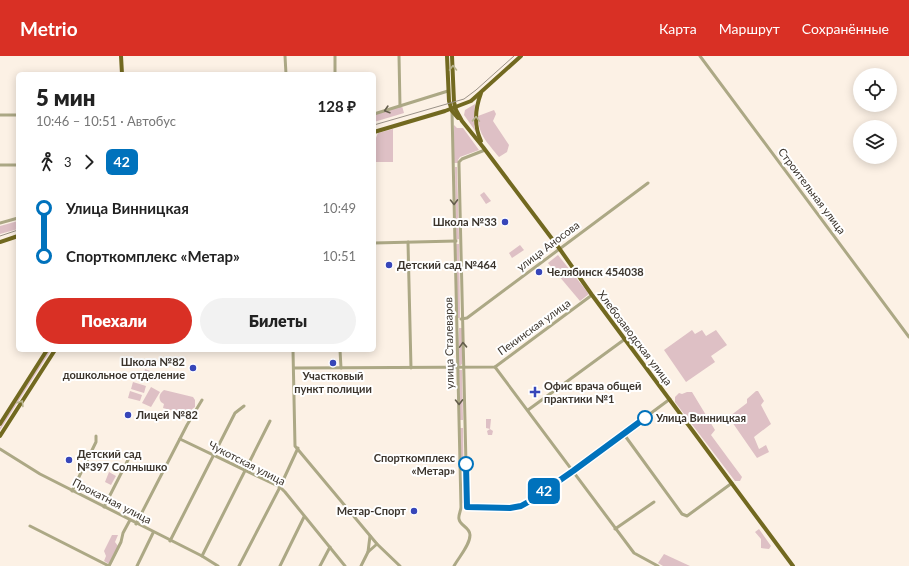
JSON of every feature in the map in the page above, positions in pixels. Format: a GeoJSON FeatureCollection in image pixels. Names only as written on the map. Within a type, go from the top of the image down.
{"type":"FeatureCollection","features":[{"type":"Feature","properties":{"kind":"main road"},"geometry":{"type":"LineString","coordinates":[[122,56],[122,72]]}},
{"type":"Feature","properties":{"kind":"main road","name":"улица Сталеваров"},"geometry":{"type":"LineString","coordinates":[[447,56],[448,92],[452,110]]}},
{"type":"Feature","properties":{"kind":"main road","name":"улица Сталеваров"},"geometry":{"type":"LineString","coordinates":[[452,56],[452,110]]}},
{"type":"Feature","properties":{"kind":"main road"},"geometry":{"type":"LineString","coordinates":[[376,131],[452,110],[471,101],[521,56]]}},
{"type":"Feature","properties":{"kind":"main road"},"geometry":{"type":"LineString","coordinates":[[448,92],[453,91]]}},
{"type":"Feature","properties":{"kind":"main road"},"geometry":{"type":"LineString","coordinates":[[482,91],[477,104],[476,123],[477,134],[484,148]]}},
{"type":"Feature","properties":{"kind":"main road","name":"Хлебозаводская улица"},"geometry":{"type":"LineString","coordinates":[[452,110],[484,148],[794,566]]}},
{"type":"Feature","properties":{"kind":"main road"},"geometry":{"type":"LineString","coordinates":[[0,242],[16,237]]}},
{"type":"Feature","properties":{"kind":"main road"},"geometry":{"type":"LineString","coordinates":[[0,424],[46,352]]}},
{"type":"Feature","properties":{"kind":"main road"},"geometry":{"type":"LineString","coordinates":[[0,436],[54,352]]}},
{"type":"Feature","properties":{"kind":"street"},"geometry":{"type":"LineString","coordinates":[[286,56],[286,72]]}},
{"type":"Feature","properties":{"kind":"street"},"geometry":{"type":"LineString","coordinates":[[335,56],[335,72]]}},
{"type":"Feature","properties":{"kind":"street"},"geometry":{"type":"LineString","coordinates":[[399,56],[400,106]]}},
{"type":"Feature","properties":{"kind":"street","name":"Строительная улица"},"geometry":{"type":"LineString","coordinates":[[700,56],[909,337]]}},
{"type":"Feature","properties":{"kind":"street"},"geometry":{"type":"LineString","coordinates":[[376,113],[448,92]]}},
{"type":"Feature","properties":{"kind":"street","name":"улица Сталеваров"},"geometry":{"type":"LineString","coordinates":[[452,110],[462,507],[459,520],[469,531],[470,536],[468,543],[454,566]]}},
{"type":"Feature","properties":{"kind":"street"},"geometry":{"type":"LineString","coordinates":[[0,115],[16,115]]}},
{"type":"Feature","properties":{"kind":"street"},"geometry":{"type":"LineString","coordinates":[[453,164],[459,165],[462,159],[484,148]]}},
{"type":"Feature","properties":{"kind":"street"},"geometry":{"type":"LineString","coordinates":[[0,165],[16,165]]}},
{"type":"Feature","properties":{"kind":"street","name":"улица Сталеваров"},"geometry":{"type":"LineString","coordinates":[[459,165],[467,507]]}},
{"type":"Feature","properties":{"kind":"street","name":"улица Аносова"},"geometry":{"type":"LineString","coordinates":[[462,319],[467,318],[648,183]]}},
{"type":"Feature","properties":{"kind":"street"},"geometry":{"type":"LineString","coordinates":[[0,223],[16,219]]}},
{"type":"Feature","properties":{"kind":"street"},"geometry":{"type":"LineString","coordinates":[[376,243],[460,241]]}},
{"type":"Feature","properties":{"kind":"street"},"geometry":{"type":"LineString","coordinates":[[408,242],[411,368]]}},
{"type":"Feature","properties":{"kind":"street","name":"Пекинская улица"},"geometry":{"type":"LineString","coordinates":[[294,368],[495,367],[592,295]]}},
{"type":"Feature","properties":{"kind":"street"},"geometry":{"type":"LineString","coordinates":[[457,319],[462,319]]}},
{"type":"Feature","properties":{"kind":"street"},"geometry":{"type":"LineString","coordinates":[[528,410],[626,339]]}},
{"type":"Feature","properties":{"kind":"street"},"geometry":{"type":"LineString","coordinates":[[239,566],[280,487],[296,447],[294,368],[292,352]]}},
{"type":"Feature","properties":{"kind":"street"},"geometry":{"type":"LineString","coordinates":[[340,352],[341,368]]}},
{"type":"Feature","properties":{"kind":"street"},"geometry":{"type":"LineString","coordinates":[[495,367],[634,553],[658,566]]}},
{"type":"Feature","properties":{"kind":"street"},"geometry":{"type":"LineString","coordinates":[[462,507],[510,508],[521,506],[573,471],[670,399]]}},
{"type":"Feature","properties":{"kind":"street"},"geometry":{"type":"LineString","coordinates":[[136,524],[202,400]]}},
{"type":"Feature","properties":{"kind":"street"},"geometry":{"type":"LineString","coordinates":[[170,541],[235,413],[244,406]]}},
{"type":"Feature","properties":{"kind":"street"},"geometry":{"type":"LineString","coordinates":[[202,556],[270,421]]}},
{"type":"Feature","properties":{"kind":"street"},"geometry":{"type":"LineString","coordinates":[[460,424],[465,424]]}},
{"type":"Feature","properties":{"kind":"street"},"geometry":{"type":"LineString","coordinates":[[623,433],[682,514],[687,516],[732,484]]}},
{"type":"Feature","properties":{"kind":"street"},"geometry":{"type":"LineString","coordinates":[[72,491],[96,442],[96,436]]}},
{"type":"Feature","properties":{"kind":"street","name":"Чукотская улица"},"geometry":{"type":"LineString","coordinates":[[180,439],[280,487],[345,566]]}},
{"type":"Feature","properties":{"kind":"street"},"geometry":{"type":"LineString","coordinates":[[296,447],[370,536],[400,566]]}},
{"type":"Feature","properties":{"kind":"street","name":"Прокатная улица"},"geometry":{"type":"LineString","coordinates":[[0,449],[40,474],[153,533],[202,556],[218,566]]}},
{"type":"Feature","properties":{"kind":"street"},"geometry":{"type":"LineString","coordinates":[[104,507],[132,452]]}},
{"type":"Feature","properties":{"kind":"street"},"geometry":{"type":"LineString","coordinates":[[615,528],[654,502]]}},
{"type":"Feature","properties":{"kind":"street"},"geometry":{"type":"LineString","coordinates":[[280,566],[304,516]]}},
{"type":"Feature","properties":{"kind":"street"},"geometry":{"type":"LineString","coordinates":[[30,526],[109,566],[130,520]]}},
{"type":"Feature","properties":{"kind":"street"},"geometry":{"type":"LineString","coordinates":[[137,566],[153,533]]}},
{"type":"Feature","properties":{"kind":"street"},"geometry":{"type":"LineString","coordinates":[[361,566],[368,552],[370,536]]}},
{"type":"Feature","properties":{"kind":"street"},"geometry":{"type":"LineString","coordinates":[[368,552],[377,544]]}},
{"type":"Feature","properties":{"kind":"street"},"geometry":{"type":"LineString","coordinates":[[320,566],[330,547]]}},
{"type":"Feature","properties":{"kind":"shaded area"},"geometry":{"type":"Polygon","coordinates":[[[475,104],[474,126],[476,132],[464,115],[465,110],[475,104]]]}},
{"type":"Feature","properties":{"kind":"shaded area"},"geometry":{"type":"Polygon","coordinates":[[[402,106],[404,113],[376,121],[376,113],[402,106]]]}},
{"type":"Feature","properties":{"kind":"shaded area"},"geometry":{"type":"Polygon","coordinates":[[[494,110],[496,114],[493,121],[509,145],[507,152],[499,157],[484,138],[478,123],[478,116],[494,110]]]}},
{"type":"Feature","properties":{"kind":"shaded area"},"geometry":{"type":"Polygon","coordinates":[[[454,125],[457,128],[463,128],[479,150],[460,157],[458,163],[454,163],[454,125]]]}},
{"type":"Feature","properties":{"kind":"shaded area"},"geometry":{"type":"Polygon","coordinates":[[[393,129],[393,162],[376,162],[376,138],[378,133],[393,129]]]}},
{"type":"Feature","properties":{"kind":"shaded area"},"geometry":{"type":"Polygon","coordinates":[[[455,167],[457,167],[459,239],[456,240],[455,167]]]}},
{"type":"Feature","properties":{"kind":"shaded area"},"geometry":{"type":"Polygon","coordinates":[[[484,192],[491,201],[486,204],[480,195],[484,192]]]}},
{"type":"Feature","properties":{"kind":"shaded area"},"geometry":{"type":"Polygon","coordinates":[[[16,222],[16,230],[0,234],[0,226],[16,222]]]}},
{"type":"Feature","properties":{"kind":"shaded area"},"geometry":{"type":"Polygon","coordinates":[[[456,244],[459,244],[460,318],[457,318],[456,244]]]}},
{"type":"Feature","properties":{"kind":"shaded area"},"geometry":{"type":"Polygon","coordinates":[[[520,245],[524,250],[512,258],[509,253],[520,245]]]}},
{"type":"Feature","properties":{"kind":"shaded area"},"geometry":{"type":"Polygon","coordinates":[[[558,255],[589,294],[580,301],[548,263],[558,255]]]}},
{"type":"Feature","properties":{"kind":"shaded area"},"geometry":{"type":"Polygon","coordinates":[[[459,328],[462,328],[462,364],[460,366],[458,365],[459,328]]]}},
{"type":"Feature","properties":{"kind":"shaded area"},"geometry":{"type":"Polygon","coordinates":[[[692,330],[695,334],[702,330],[706,336],[716,330],[727,345],[711,356],[715,362],[686,382],[664,350],[692,330]]]}},
{"type":"Feature","properties":{"kind":"shaded area"},"geometry":{"type":"Polygon","coordinates":[[[48,352],[50,352],[0,430],[0,427],[48,352]]]}},
{"type":"Feature","properties":{"kind":"shaded area"},"geometry":{"type":"Polygon","coordinates":[[[145,369],[153,372],[151,380],[143,378],[145,369]]]}},
{"type":"Feature","properties":{"kind":"shaded area"},"geometry":{"type":"Polygon","coordinates":[[[459,370],[462,370],[463,420],[460,420],[459,370]]]}},
{"type":"Feature","properties":{"kind":"shaded area"},"geometry":{"type":"Polygon","coordinates":[[[133,382],[146,386],[144,393],[131,389],[133,382]]]}},
{"type":"Feature","properties":{"kind":"shaded area"},"geometry":{"type":"Polygon","coordinates":[[[151,387],[160,392],[151,407],[142,403],[151,387]]]}},
{"type":"Feature","properties":{"kind":"shaded area"},"geometry":{"type":"Polygon","coordinates":[[[164,390],[193,397],[195,400],[195,407],[191,410],[186,410],[185,414],[163,408],[164,404],[161,402],[160,397],[164,390]]]}},
{"type":"Feature","properties":{"kind":"shaded area"},"geometry":{"type":"Polygon","coordinates":[[[130,391],[142,395],[140,401],[128,398],[130,391]]]}},
{"type":"Feature","properties":{"kind":"shaded area"},"geometry":{"type":"Polygon","coordinates":[[[758,391],[764,401],[761,405],[771,424],[754,437],[759,449],[766,445],[769,452],[757,458],[730,419],[730,416],[747,403],[747,399],[758,391]]]}},
{"type":"Feature","properties":{"kind":"shaded area"},"geometry":{"type":"Polygon","coordinates":[[[692,392],[715,430],[711,435],[742,477],[740,481],[735,481],[675,402],[675,397],[679,393],[682,394],[692,392]]]}},
{"type":"Feature","properties":{"kind":"shaded area"},"geometry":{"type":"Polygon","coordinates":[[[486,419],[491,419],[490,429],[486,428],[486,419]]]}},
{"type":"Feature","properties":{"kind":"shaded area"},"geometry":{"type":"Polygon","coordinates":[[[460,428],[463,428],[464,504],[462,503],[460,428]]]}},
{"type":"Feature","properties":{"kind":"shaded area"},"geometry":{"type":"Polygon","coordinates":[[[490,429],[493,431],[492,435],[488,435],[487,431],[490,429]]]}},
{"type":"Feature","properties":{"kind":"shaded area"},"geometry":{"type":"Polygon","coordinates":[[[109,472],[116,476],[111,485],[105,482],[109,472]]]}},
{"type":"Feature","properties":{"kind":"shaded area"},"geometry":{"type":"Polygon","coordinates":[[[759,529],[771,546],[769,549],[761,548],[761,539],[755,532],[759,529]]]}},
{"type":"Feature","properties":{"kind":"shaded area"},"geometry":{"type":"Polygon","coordinates":[[[112,535],[118,535],[115,542],[118,546],[109,564],[104,561],[106,556],[104,551],[112,535]]]}},
{"type":"Feature","properties":{"kind":"shaded area"},"geometry":{"type":"Polygon","coordinates":[[[664,554],[690,566],[663,566],[658,563],[664,554]]]}},
{"type":"Feature","properties":{"kind":"tram line"},"geometry":{"type":"LineString","coordinates":[[376,124],[464,99],[514,56]]}},
{"type":"Feature","properties":{"kind":"tram line"},"geometry":{"type":"LineString","coordinates":[[0,236],[16,231]]}},
{"type":"Feature","properties":{"kind":"bus line","name":"42"},"geometry":{"type":"LineString","coordinates":[[466,464],[467,507],[510,508],[521,506],[573,471],[645,418]]}},
{"type":"Feature","properties":{"kind":"place","name":"Школа №33"},"geometry":{"type":"Point","coordinates":[505,222]}},
{"type":"Feature","properties":{"kind":"place","name":"Детский сад №464"},"geometry":{"type":"Point","coordinates":[389,265]}},
{"type":"Feature","properties":{"kind":"place","name":"Челябинск 454038"},"geometry":{"type":"Point","coordinates":[539,272]}},
{"type":"Feature","properties":{"kind":"place","name":"Участковый пункт полиции"},"geometry":{"type":"Point","coordinates":[333,363]}},
{"type":"Feature","properties":{"kind":"place","name":"Школа №82 дошкольное отделение"},"geometry":{"type":"Point","coordinates":[193,368]}},
{"type":"Feature","properties":{"kind":"place","name":"Офис врача общей практики №1"},"geometry":{"type":"Point","coordinates":[535,392]}},
{"type":"Feature","properties":{"kind":"place","name":"Лицей №82"},"geometry":{"type":"Point","coordinates":[128,415]}},
{"type":"Feature","properties":{"kind":"place","name":"Улица Винницкая"},"geometry":{"type":"Point","coordinates":[645,418]}},
{"type":"Feature","properties":{"kind":"place","name":"Детский сад №397 Солнышко"},"geometry":{"type":"Point","coordinates":[69,460]}},
{"type":"Feature","properties":{"kind":"place","name":"Спорткомплекс «Метар»"},"geometry":{"type":"Point","coordinates":[466,464]}},
{"type":"Feature","properties":{"kind":"place","name":"Метар-Спорт"},"geometry":{"type":"Point","coordinates":[414,511]}}]}
